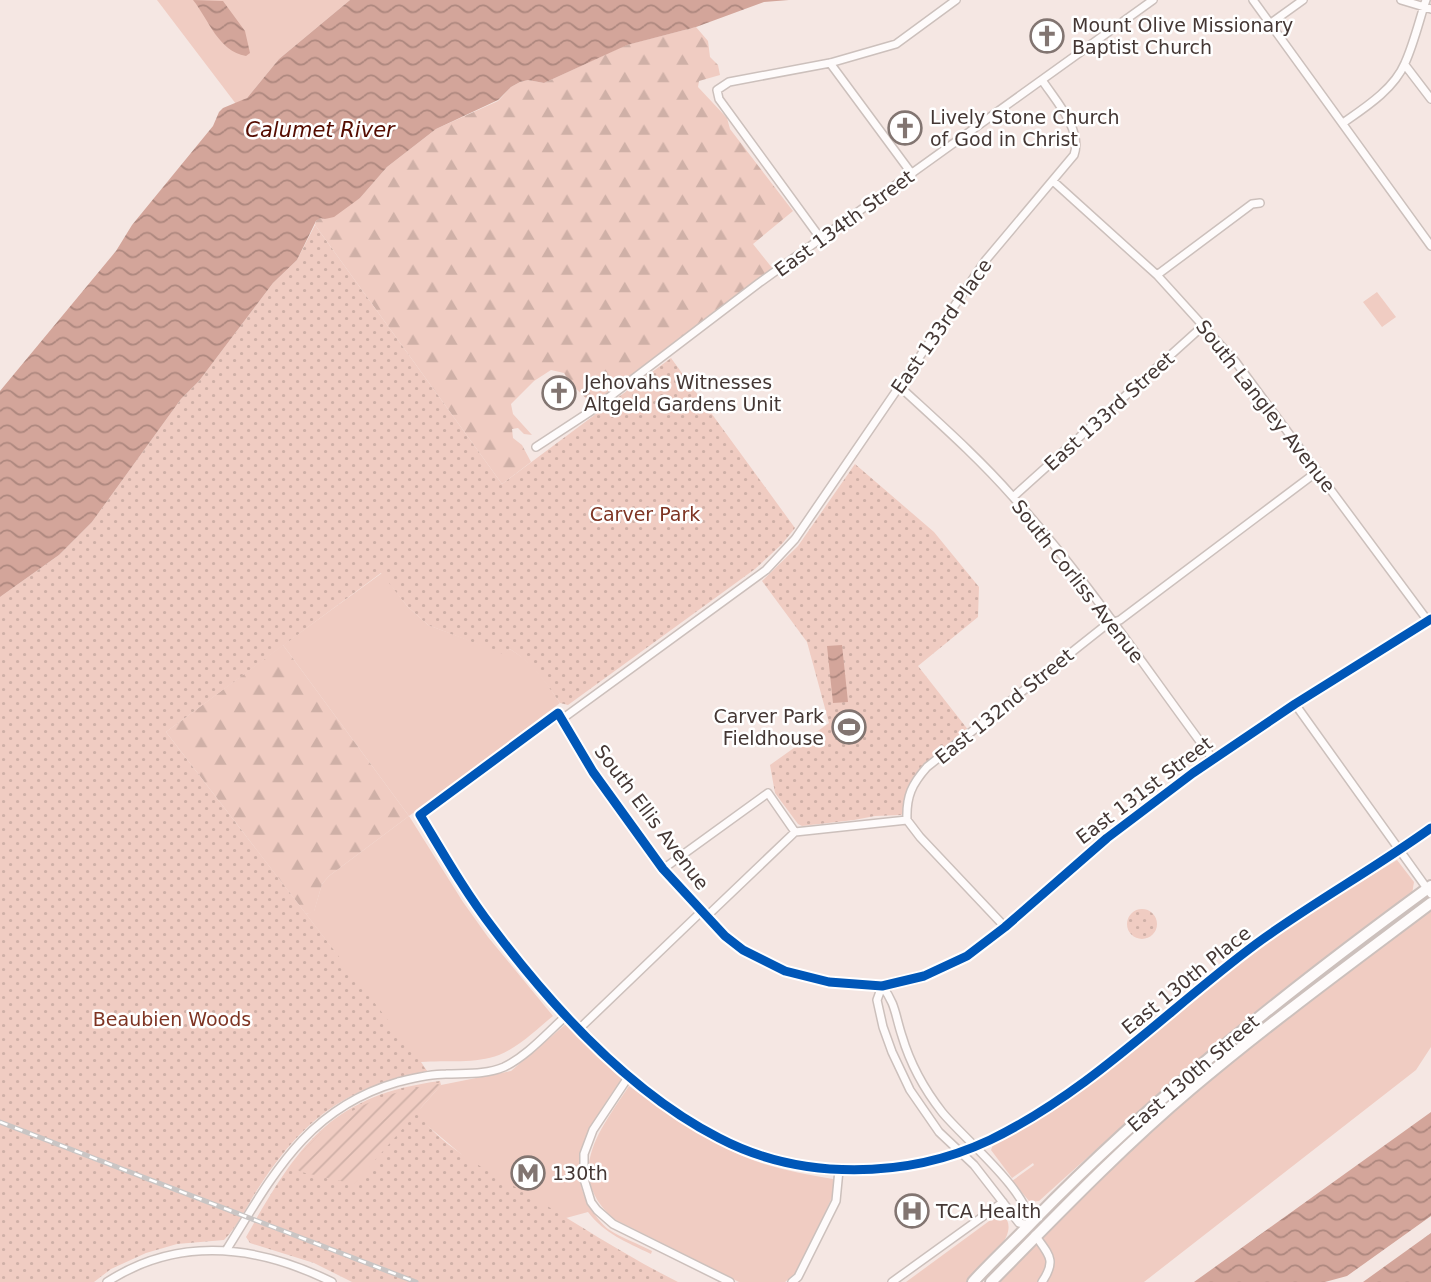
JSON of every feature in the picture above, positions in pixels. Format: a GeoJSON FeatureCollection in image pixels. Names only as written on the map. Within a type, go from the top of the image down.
{"type":"FeatureCollection","features":[{"type":"Feature","properties":{"kind":"main road","name":"East 130th Street"},"geometry":{"type":"LineString","coordinates":[[973,1282],[1078,1174],[1182,1079],[1266,1011],[1430,890]]}},
{"type":"Feature","properties":{"kind":"main road","name":"East 130th Street"},"geometry":{"type":"LineString","coordinates":[[992,1282],[1115,1158],[1189,1091],[1273,1022],[1431,903]]}},
{"type":"Feature","properties":{"kind":"street"},"geometry":{"type":"LineString","coordinates":[[821,239],[719,99],[717,90],[729,82],[830,63],[896,44],[956,0]]}},
{"type":"Feature","properties":{"kind":"street","name":"East 134th Street"},"geometry":{"type":"LineString","coordinates":[[536,447],[591,411],[821,239],[1153,0]]}},
{"type":"Feature","properties":{"kind":"street"},"geometry":{"type":"LineString","coordinates":[[1254,0],[1431,246]]}},
{"type":"Feature","properties":{"kind":"street"},"geometry":{"type":"LineString","coordinates":[[1271,23],[1303,0]]}},
{"type":"Feature","properties":{"kind":"street"},"geometry":{"type":"LineString","coordinates":[[1343,123],[1383,92],[1405,65],[1427,5],[1401,0]]}},
{"type":"Feature","properties":{"kind":"street"},"geometry":{"type":"LineString","coordinates":[[830,63],[912,174]]}},
{"type":"Feature","properties":{"kind":"street"},"geometry":{"type":"LineString","coordinates":[[1405,65],[1431,99]]}},
{"type":"Feature","properties":{"kind":"street","name":"East 133rd Place"},"geometry":{"type":"LineString","coordinates":[[560,716],[766,570],[795,539],[985,261],[1070,162],[1076,150],[1072,128],[1042,80]]}},
{"type":"Feature","properties":{"kind":"street","name":"South Langley Avenue"},"geometry":{"type":"LineString","coordinates":[[1053,181],[1157,275],[1235,361],[1430,620]]}},
{"type":"Feature","properties":{"kind":"street"},"geometry":{"type":"LineString","coordinates":[[1157,275],[1252,204],[1260,203]]}},
{"type":"Feature","properties":{"kind":"street","name":"East 133rd Street"},"geometry":{"type":"LineString","coordinates":[[1013,497],[1204,325]]}},
{"type":"Feature","properties":{"kind":"street","name":"South Corliss Avenue"},"geometry":{"type":"LineString","coordinates":[[899,386],[952,434],[1013,497],[1058,549],[1213,759]]}},
{"type":"Feature","properties":{"kind":"street","name":"East 132nd Street"},"geometry":{"type":"LineString","coordinates":[[907,820],[910,791],[927,767],[1106,625],[1121,620],[1318,471]]}},
{"type":"Feature","properties":{"kind":"street","name":"East 131st Street"},"geometry":{"type":"LineString","coordinates":[[882,986],[902,983],[947,967],[981,946],[1113,834],[1213,759],[1294,704],[1430,620]]}},
{"type":"Feature","properties":{"kind":"street"},"geometry":{"type":"LineString","coordinates":[[1294,704],[1430,890]]}},
{"type":"Feature","properties":{"kind":"street","name":"East 130th Place"},"geometry":{"type":"LineString","coordinates":[[560,716],[420,815],[492,928],[566,1016],[629,1076],[690,1121],[720,1139],[786,1161],[839,1170],[906,1166],[959,1152],[976,1146],[1037,1113],[1097,1074],[1259,942],[1431,828]]}},
{"type":"Feature","properties":{"kind":"street","name":"South Ellis Avenue"},"geometry":{"type":"LineString","coordinates":[[560,716],[593,772],[663,869],[703,914],[743,950],[785,971],[829,982],[882,986]]}},
{"type":"Feature","properties":{"kind":"street"},"geometry":{"type":"LineString","coordinates":[[663,869],[768,793],[795,832]]}},
{"type":"Feature","properties":{"kind":"street"},"geometry":{"type":"LineString","coordinates":[[579,1029],[795,832],[907,820],[1005,927]]}},
{"type":"Feature","properties":{"kind":"street"},"geometry":{"type":"LineString","coordinates":[[882,986],[893,1001],[901,1035],[926,1087],[944,1114],[990,1161],[1030,1215],[1030,1225],[1049,1254],[1051,1262],[1042,1282]]}},
{"type":"Feature","properties":{"kind":"street"},"geometry":{"type":"LineString","coordinates":[[882,986],[877,1000],[880,1013],[897,1065],[920,1106],[939,1132],[974,1165],[1019,1223],[1030,1225]]}},
{"type":"Feature","properties":{"kind":"street"},"geometry":{"type":"LineString","coordinates":[[227,1249],[274,1173],[295,1146],[336,1111],[376,1090],[412,1078],[436,1074],[479,1073],[504,1067],[524,1054],[566,1016]]}},
{"type":"Feature","properties":{"kind":"street"},"geometry":{"type":"LineString","coordinates":[[629,1076],[587,1142],[583,1166],[586,1190],[597,1210],[614,1224],[730,1282]]}},
{"type":"Feature","properties":{"kind":"street"},"geometry":{"type":"LineString","coordinates":[[792,1282],[798,1277],[831,1212],[838,1192],[839,1170]]}},
{"type":"Feature","properties":{"kind":"street"},"geometry":{"type":"LineString","coordinates":[[892,1282],[1003,1202]]}},
{"type":"Feature","properties":{"kind":"street"},"geometry":{"type":"LineString","coordinates":[[107,1282],[161,1257],[227,1249],[282,1262],[332,1282]]}},
{"type":"Feature","properties":{"kind":"green space"},"geometry":{"type":"Polygon","coordinates":[[[157,0],[350,0],[279,59],[247,98],[236,104],[157,0]]]}},
{"type":"Feature","properties":{"kind":"green space"},"geometry":{"type":"Polygon","coordinates":[[[696,27],[708,41],[710,57],[718,65],[720,75],[699,81],[698,87],[727,118],[730,129],[793,211],[753,244],[773,269],[599,400],[590,402],[571,384],[564,373],[551,370],[534,381],[511,404],[513,414],[532,435],[524,434],[518,428],[512,429],[513,438],[522,445],[531,462],[502,484],[315,225],[316,221],[320,217],[325,219],[360,198],[387,167],[436,129],[498,101],[520,82],[528,80],[544,83],[626,45],[696,27]]]}},
{"type":"Feature","properties":{"kind":"green space","name":"Beaubien Woods"},"geometry":{"type":"Polygon","coordinates":[[[315,225],[502,484],[671,358],[795,528],[755,569],[568,705],[560,703],[538,673],[510,649],[503,654],[428,625],[407,606],[381,573],[166,732],[427,1071],[374,1086],[352,1096],[313,1122],[279,1159],[224,1240],[177,1244],[146,1253],[111,1269],[94,1282],[0,1282],[0,597],[59,555],[92,522],[181,399],[199,381],[273,283],[297,260],[315,225]]]}},
{"type":"Feature","properties":{"kind":"green space"},"geometry":{"type":"Polygon","coordinates":[[[1377,292],[1396,317],[1382,327],[1363,302],[1377,292]]]}},
{"type":"Feature","properties":{"kind":"green space"},"geometry":{"type":"Polygon","coordinates":[[[855,464],[934,532],[979,587],[978,617],[918,666],[969,731],[917,774],[901,815],[802,826],[775,793],[770,765],[829,723],[807,642],[762,581],[798,546],[855,464]]]}},
{"type":"Feature","properties":{"kind":"green space"},"geometry":{"type":"Polygon","coordinates":[[[382,573],[407,606],[428,625],[503,653],[510,649],[538,673],[560,703],[409,816],[283,645],[382,573]]]}},
{"type":"Feature","properties":{"kind":"green space"},"geometry":{"type":"Polygon","coordinates":[[[283,645],[409,816],[329,876],[322,884],[314,912],[306,914],[166,732],[283,645]]]}},
{"type":"Feature","properties":{"kind":"green space"},"geometry":{"type":"Polygon","coordinates":[[[409,816],[488,937],[553,1016],[521,1043],[490,1058],[421,1062],[427,1071],[394,1078],[390,1075],[339,1102],[323,1112],[300,1133],[244,1209],[0,1105],[335,952],[306,914],[314,911],[322,884],[409,816]]]}},
{"type":"Feature","properties":{"kind":"green space"},"geometry":{"type":"Polygon","coordinates":[[[1397,860],[1414,882],[1412,894],[1288,986],[1162,1092],[1039,1201],[1030,1202],[1012,1181],[1034,1165],[1033,1163],[1012,1178],[991,1150],[994,1142],[1093,1081],[1223,974],[1282,930],[1397,860]]]}},
{"type":"Feature","properties":{"kind":"green space"},"geometry":{"type":"Polygon","coordinates":[[[1142,909],[1153,913],[1157,924],[1153,935],[1142,939],[1131,935],[1127,924],[1131,913],[1142,909]]]}},
{"type":"Feature","properties":{"kind":"green space"},"geometry":{"type":"Polygon","coordinates":[[[1431,910],[1431,1047],[1416,1070],[1144,1282],[996,1282],[1107,1172],[1207,1083],[1301,1007],[1431,910]]]}},
{"type":"Feature","properties":{"kind":"green space"},"geometry":{"type":"Polygon","coordinates":[[[567,1023],[623,1077],[586,1137],[579,1169],[581,1186],[588,1204],[605,1227],[652,1251],[651,1254],[609,1232],[588,1212],[544,1224],[423,1122],[419,1113],[413,1125],[477,1202],[581,1262],[631,1282],[561,1282],[451,1219],[354,1184],[441,1085],[511,1071],[567,1023]]]}},
{"type":"Feature","properties":{"kind":"green space"},"geometry":{"type":"Polygon","coordinates":[[[440,1081],[441,1085],[423,1103],[419,1112],[440,1137],[491,1173],[678,1282],[352,1282],[314,1263],[250,1243],[246,1237],[264,1205],[301,1152],[321,1130],[370,1099],[402,1088],[440,1081]]]}},
{"type":"Feature","properties":{"kind":"green space"},"geometry":{"type":"Polygon","coordinates":[[[441,1085],[354,1184],[301,1172],[293,1167],[313,1141],[355,1109],[403,1091],[441,1085]]]}},
{"type":"Feature","properties":{"kind":"green space"},"geometry":{"type":"Polygon","coordinates":[[[629,1086],[694,1130],[728,1149],[773,1166],[833,1179],[833,1195],[797,1272],[785,1282],[739,1282],[614,1219],[599,1202],[591,1185],[589,1169],[598,1136],[629,1086]]]}},
{"type":"Feature","properties":{"kind":"green space"},"geometry":{"type":"Polygon","coordinates":[[[1003,1215],[1008,1223],[1004,1241],[990,1260],[967,1282],[906,1282],[996,1216],[1003,1215]]]}},
{"type":"Feature","properties":{"kind":"water"},"geometry":{"type":"Polygon","coordinates":[[[193,0],[223,1],[245,31],[250,53],[246,56],[228,48],[215,34],[193,0]]]}},
{"type":"Feature","properties":{"kind":"water","name":"Calumet River"},"geometry":{"type":"Polygon","coordinates":[[[350,0],[789,0],[764,2],[696,27],[627,45],[544,83],[528,80],[520,82],[498,100],[436,129],[387,167],[360,198],[334,217],[316,221],[297,260],[273,283],[199,381],[181,399],[92,522],[59,555],[0,597],[0,391],[116,251],[132,225],[213,126],[219,112],[247,98],[279,59],[350,0]]]}},
{"type":"Feature","properties":{"kind":"water"},"geometry":{"type":"Polygon","coordinates":[[[842,645],[848,702],[833,703],[827,646],[842,645]]]}},
{"type":"Feature","properties":{"kind":"water"},"geometry":{"type":"Polygon","coordinates":[[[1431,1112],[1431,1216],[1347,1276],[1325,1282],[1194,1282],[1431,1112]]]}},
{"type":"Feature","properties":{"kind":"water"},"geometry":{"type":"Polygon","coordinates":[[[1431,1233],[1431,1282],[1363,1282],[1431,1233]]]}},
{"type":"Feature","properties":{"kind":"railway"},"geometry":{"type":"LineString","coordinates":[[0,1122],[416,1282]]}},
{"type":"Feature","properties":{"kind":"cycle path"},"geometry":{"type":"LineString","coordinates":[[1431,619],[1295,704],[1193,773],[1107,838],[1005,927],[967,956],[924,976],[882,986],[829,982],[785,971],[743,950],[725,936],[663,869],[593,772],[558,713],[420,815],[454,872],[515,957],[566,1017],[623,1072],[686,1119],[751,1152],[784,1162],[854,1170],[889,1168],[958,1153],[1027,1120],[1095,1074],[1256,944],[1431,828]]}},
{"type":"Feature","properties":{"kind":"place","name":"Mount Olive Missionary Baptist Church"},"geometry":{"type":"Point","coordinates":[1047,36]}},
{"type":"Feature","properties":{"kind":"place","name":"Lively Stone Church of God in Christ"},"geometry":{"type":"Point","coordinates":[905,128]}},
{"type":"Feature","properties":{"kind":"place","name":"Jehovahs Witnesses Altgeld Gardens Unit"},"geometry":{"type":"Point","coordinates":[559,393]}},
{"type":"Feature","properties":{"kind":"place","name":"Carver Park Fieldhouse"},"geometry":{"type":"Point","coordinates":[849,727]}},
{"type":"Feature","properties":{"kind":"place","name":"130th"},"geometry":{"type":"Point","coordinates":[528,1173]}},
{"type":"Feature","properties":{"kind":"place","name":"TCA Health"},"geometry":{"type":"Point","coordinates":[912,1211]}},
{"type":"Feature","properties":{"kind":"park label","name":"Carver Park"},"geometry":{"type":"Point","coordinates":[645,514]}}]}
